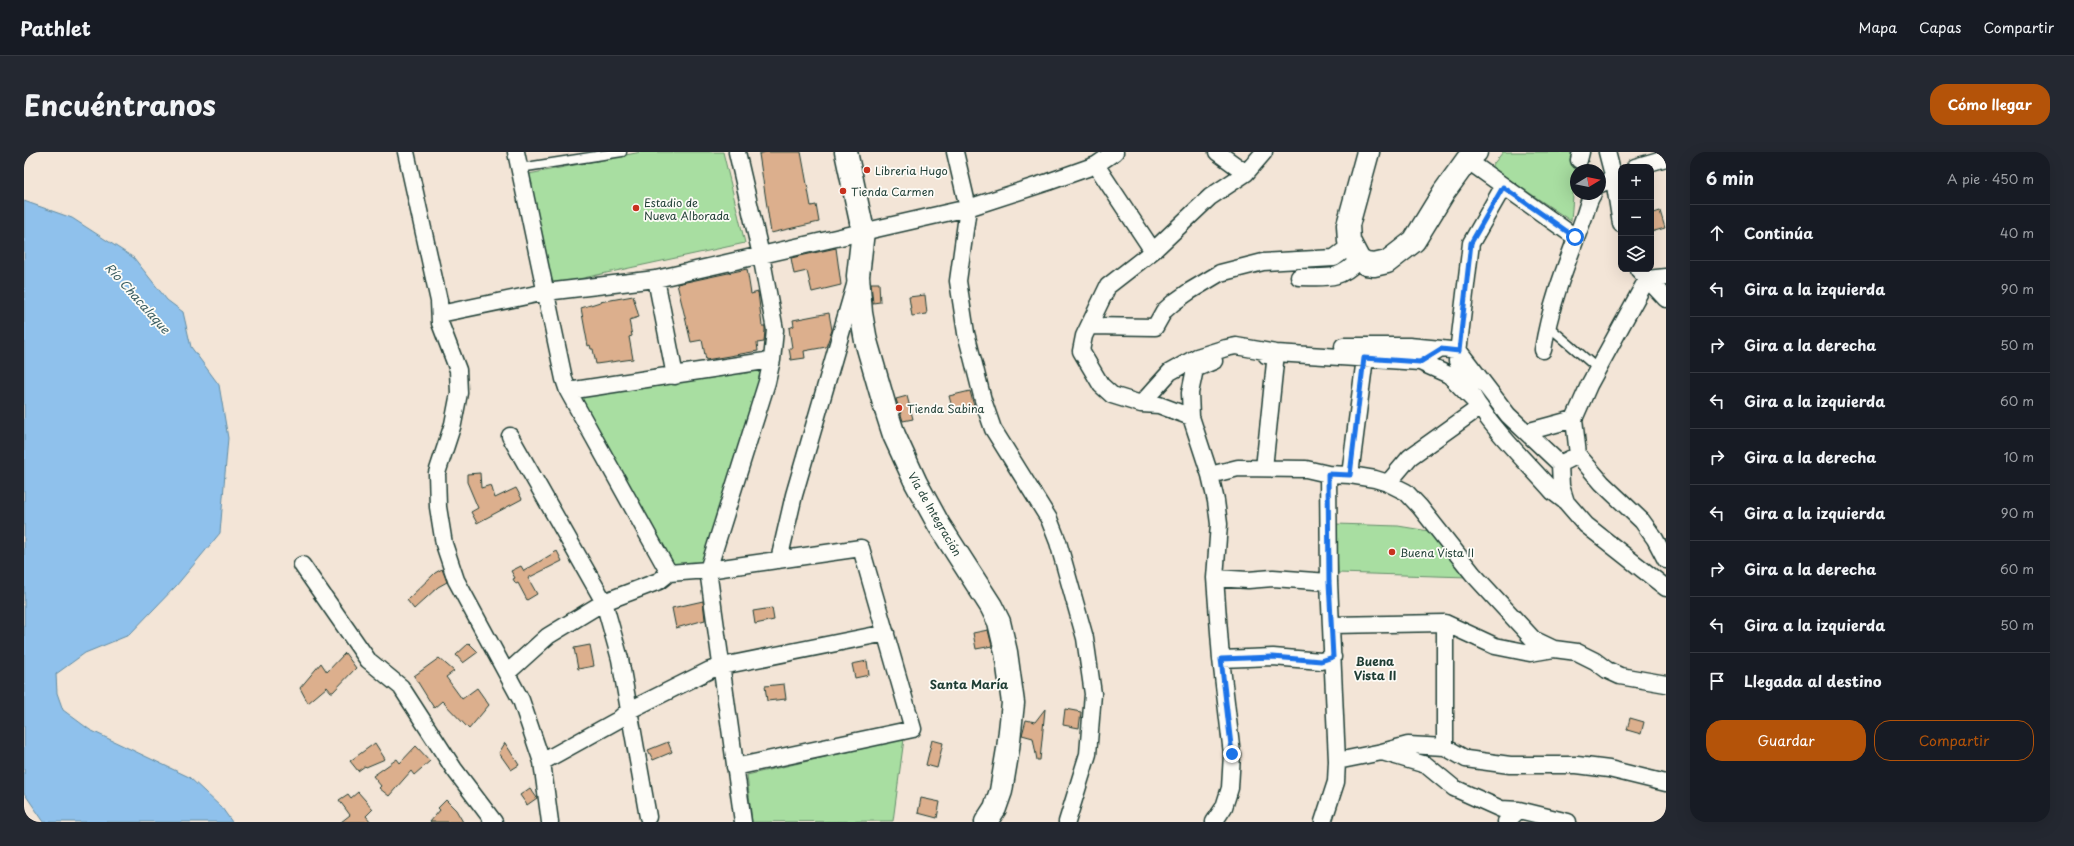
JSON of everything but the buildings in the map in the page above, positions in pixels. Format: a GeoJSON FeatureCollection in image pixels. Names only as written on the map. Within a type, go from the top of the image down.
{"type":"FeatureCollection","features":[{"type":"Feature","properties":{"kind":"main road","name":"Vía de Integración"},"geometry":{"type":"LineString","coordinates":[[846,152],[862,231],[858,276],[866,341],[894,435],[920,490],[991,606],[999,622],[1006,652],[1013,703],[1008,749],[1001,791],[995,808],[986,822]]}},
{"type":"Feature","properties":{"kind":"main road"},"geometry":{"type":"LineString","coordinates":[[1368,152],[1356,202],[1348,225],[1354,253],[1366,264],[1374,265],[1387,262],[1414,241],[1444,192],[1472,156]]}},
{"type":"Feature","properties":{"kind":"street"},"geometry":{"type":"LineString","coordinates":[[406,152],[439,301],[440,323],[458,370],[459,393],[452,424],[437,474],[438,507],[444,544],[456,580],[521,700],[542,762],[550,822]]}},
{"type":"Feature","properties":{"kind":"street"},"geometry":{"type":"LineString","coordinates":[[516,152],[568,391],[669,573]]}},
{"type":"Feature","properties":{"kind":"street"},"geometry":{"type":"LineString","coordinates":[[737,152],[761,256],[775,330],[772,360],[708,570],[743,822]]}},
{"type":"Feature","properties":{"kind":"street"},"geometry":{"type":"LineString","coordinates":[[955,152],[968,208],[958,281],[966,333],[983,400],[993,429],[1049,519],[1058,542],[1085,638],[1093,694],[1088,754],[1067,822]]}},
{"type":"Feature","properties":{"kind":"street"},"geometry":{"type":"LineString","coordinates":[[440,314],[546,292],[656,278],[761,256],[862,231],[968,208],[1096,165],[1115,152]]}},
{"type":"Feature","properties":{"kind":"street"},"geometry":{"type":"LineString","coordinates":[[1217,152],[1246,172]]}},
{"type":"Feature","properties":{"kind":"street"},"geometry":{"type":"LineString","coordinates":[[1191,417],[1159,406],[1141,404],[1112,395],[1101,384],[1089,367],[1081,351],[1084,336],[1108,286],[1153,252],[1210,197],[1246,172],[1264,152]]}},
{"type":"Feature","properties":{"kind":"street"},"geometry":{"type":"LineString","coordinates":[[1607,152],[1618,208]]}},
{"type":"Feature","properties":{"kind":"street"},"geometry":{"type":"LineString","coordinates":[[1472,156],[1503,187],[1575,237]]}},
{"type":"Feature","properties":{"kind":"street"},"geometry":{"type":"LineString","coordinates":[[1645,164],[1666,158]]}},
{"type":"Feature","properties":{"kind":"street"},"geometry":{"type":"LineString","coordinates":[[1096,165],[1153,252]]}},
{"type":"Feature","properties":{"kind":"street"},"geometry":{"type":"LineString","coordinates":[[1480,407],[1460,373],[1457,361],[1471,243],[1503,187]]}},
{"type":"Feature","properties":{"kind":"street"},"geometry":{"type":"LineString","coordinates":[[1543,350],[1547,325],[1575,237],[1590,200]]}},
{"type":"Feature","properties":{"kind":"street"},"geometry":{"type":"LineString","coordinates":[[1299,277],[1338,276],[1347,272],[1354,253]]}},
{"type":"Feature","properties":{"kind":"street"},"geometry":{"type":"LineString","coordinates":[[1089,326],[1155,327],[1164,311],[1173,303],[1190,290],[1220,273],[1263,262],[1334,258],[1354,253]]}},
{"type":"Feature","properties":{"kind":"street"},"geometry":{"type":"LineString","coordinates":[[1642,274],[1666,277]]}},
{"type":"Feature","properties":{"kind":"street"},"geometry":{"type":"LineString","coordinates":[[1642,274],[1666,299]]}},
{"type":"Feature","properties":{"kind":"street"},"geometry":{"type":"LineString","coordinates":[[1642,274],[1574,419],[1578,455],[1602,483],[1642,521],[1666,560]]}},
{"type":"Feature","properties":{"kind":"street"},"geometry":{"type":"LineString","coordinates":[[779,560],[794,495],[858,276]]}},
{"type":"Feature","properties":{"kind":"street"},"geometry":{"type":"LineString","coordinates":[[656,278],[675,376]]}},
{"type":"Feature","properties":{"kind":"street"},"geometry":{"type":"LineString","coordinates":[[1141,404],[1170,372],[1197,357],[1252,341],[1369,347],[1409,346],[1459,351],[1508,415],[1560,464],[1561,486],[1566,502]]}},
{"type":"Feature","properties":{"kind":"street"},"geometry":{"type":"LineString","coordinates":[[1236,346],[1276,353],[1420,362],[1449,375],[1480,407],[1553,492],[1566,502],[1586,525],[1666,588]]}},
{"type":"Feature","properties":{"kind":"street"},"geometry":{"type":"LineString","coordinates":[[1420,362],[1441,349]]}},
{"type":"Feature","properties":{"kind":"street"},"geometry":{"type":"LineString","coordinates":[[1214,822],[1224,807],[1230,788],[1232,766],[1221,659],[1216,578],[1219,524],[1210,475],[1191,417],[1190,393],[1195,369],[1204,364],[1230,357],[1259,357],[1276,353]]}},
{"type":"Feature","properties":{"kind":"street"},"geometry":{"type":"LineString","coordinates":[[1264,468],[1276,353]]}},
{"type":"Feature","properties":{"kind":"street"},"geometry":{"type":"LineString","coordinates":[[1350,475],[1364,358]]}},
{"type":"Feature","properties":{"kind":"street"},"geometry":{"type":"LineString","coordinates":[[568,391],[675,376],[772,360]]}},
{"type":"Feature","properties":{"kind":"street"},"geometry":{"type":"LineString","coordinates":[[1388,483],[1410,457],[1480,407]]}},
{"type":"Feature","properties":{"kind":"street"},"geometry":{"type":"LineString","coordinates":[[1526,432],[1574,419]]}},
{"type":"Feature","properties":{"kind":"street"},"geometry":{"type":"LineString","coordinates":[[510,436],[604,602],[620,659],[648,820]]}},
{"type":"Feature","properties":{"kind":"street"},"geometry":{"type":"LineString","coordinates":[[1560,464],[1578,455]]}},
{"type":"Feature","properties":{"kind":"street"},"geometry":{"type":"LineString","coordinates":[[1210,475],[1238,468],[1306,469],[1328,474],[1350,475],[1388,483],[1406,492],[1420,507],[1472,574],[1533,640],[1554,649],[1577,652],[1620,676],[1666,684]]}},
{"type":"Feature","properties":{"kind":"street"},"geometry":{"type":"LineString","coordinates":[[1323,822],[1336,782],[1337,761],[1329,582],[1328,474]]}},
{"type":"Feature","properties":{"kind":"street"},"geometry":{"type":"LineString","coordinates":[[507,674],[548,636],[604,602],[659,581],[669,573],[708,570],[861,548],[914,729],[735,767]]}},
{"type":"Feature","properties":{"kind":"street"},"geometry":{"type":"LineString","coordinates":[[302,565],[368,660],[401,687],[449,762],[494,822]]}},
{"type":"Feature","properties":{"kind":"street"},"geometry":{"type":"LineString","coordinates":[[1216,578],[1248,580],[1273,578],[1329,582]]}},
{"type":"Feature","properties":{"kind":"street"},"geometry":{"type":"LineString","coordinates":[[1331,625],[1445,623],[1495,646],[1530,653],[1554,649]]}},
{"type":"Feature","properties":{"kind":"street"},"geometry":{"type":"LineString","coordinates":[[1445,623],[1445,747]]}},
{"type":"Feature","properties":{"kind":"street"},"geometry":{"type":"LineString","coordinates":[[542,762],[618,720],[628,711],[722,666],[886,633]]}},
{"type":"Feature","properties":{"kind":"street"},"geometry":{"type":"LineString","coordinates":[[1221,659],[1273,657],[1321,661],[1333,657]]}},
{"type":"Feature","properties":{"kind":"street"},"geometry":{"type":"LineString","coordinates":[[1337,761],[1408,745],[1445,747],[1466,759],[1510,765],[1577,765],[1609,769],[1666,783]]}},
{"type":"Feature","properties":{"kind":"street"},"geometry":{"type":"LineString","coordinates":[[1382,752],[1426,765],[1454,788],[1501,809],[1519,810],[1568,822]]}},
{"type":"Feature","properties":{"kind":"street"},"geometry":{"type":"LineString","coordinates":[[1506,822],[1519,810]]}},
{"type":"Feature","properties":{"kind":"lane"},"geometry":{"type":"LineString","coordinates":[[520,168],[622,152]]}},
{"type":"Feature","properties":{"kind":"lane"},"geometry":{"type":"LineString","coordinates":[[1547,325],[1598,369]]}},
{"type":"Feature","properties":{"kind":"green space","name":"Estadio de Nueva Alborada"},"geometry":{"type":"Polygon","coordinates":[[[641,152],[723,152],[745,243],[551,285],[529,174],[641,152]]]}},
{"type":"Feature","properties":{"kind":"green space"},"geometry":{"type":"Polygon","coordinates":[[[1503,152],[1569,152],[1576,157],[1575,164],[1570,164],[1570,200],[1573,200],[1571,221],[1491,167],[1503,152]]]}},
{"type":"Feature","properties":{"kind":"green space"},"geometry":{"type":"Polygon","coordinates":[[[765,369],[703,564],[672,564],[580,395],[765,369]]]}},
{"type":"Feature","properties":{"kind":"green space","name":"Buena Vista II"},"geometry":{"type":"Polygon","coordinates":[[[1336,524],[1398,526],[1429,531],[1468,577],[1338,573],[1336,524]]]}},
{"type":"Feature","properties":{"kind":"green space"},"geometry":{"type":"Polygon","coordinates":[[[904,739],[893,821],[752,822],[747,775],[904,739]]]}},
{"type":"Feature","properties":{"kind":"water","name":"Río Chacalaque"},"geometry":{"type":"Polygon","coordinates":[[[24,201],[72,218],[134,258],[167,300],[183,312],[191,347],[219,385],[228,438],[220,533],[176,586],[129,635],[85,653],[56,674],[57,693],[63,710],[90,730],[189,777],[222,808],[232,822],[44,822],[24,793],[24,201]]]}},
{"type":"Feature","properties":{"kind":"place","name":"Libreria Hugo"},"geometry":{"type":"Point","coordinates":[867,170]}},
{"type":"Feature","properties":{"kind":"place","name":"Tienda Carmen"},"geometry":{"type":"Point","coordinates":[843,191]}},
{"type":"Feature","properties":{"kind":"place","name":"Estadio de Nueva Alborada"},"geometry":{"type":"Point","coordinates":[636,208]}},
{"type":"Feature","properties":{"kind":"place","name":"Tienda Sabina"},"geometry":{"type":"Point","coordinates":[899,408]}},
{"type":"Feature","properties":{"kind":"place","name":"Buena Vista II"},"geometry":{"type":"Point","coordinates":[1392,552]}},
{"type":"Feature","properties":{"kind":"district","name":"Buena Vista II"},"geometry":{"type":"Point","coordinates":[1375,668]}},
{"type":"Feature","properties":{"kind":"district","name":"Santa María"},"geometry":{"type":"Point","coordinates":[969,684]}},
{"type":"Feature","properties":{"kind":"route"},"geometry":{"type":"LineString","coordinates":[[1232,754],[1221,659],[1273,657],[1321,661],[1333,657],[1329,582],[1328,474],[1350,475],[1364,358],[1420,362],[1441,349],[1459,351],[1471,243],[1503,187],[1575,237]]}}]}
